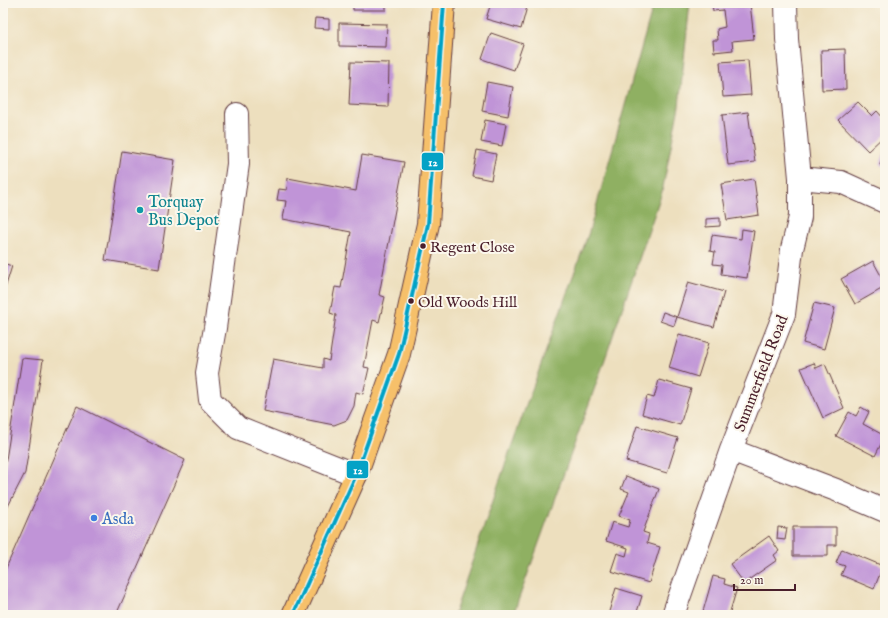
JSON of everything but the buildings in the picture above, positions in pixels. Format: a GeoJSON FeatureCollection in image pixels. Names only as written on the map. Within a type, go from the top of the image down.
{"type":"FeatureCollection","features":[{"type":"Feature","properties":{"kind":"main road"},"geometry":{"type":"LineString","coordinates":[[293,615],[356,475],[399,354],[428,224],[444,3]]}},
{"type":"Feature","properties":{"kind":"street","name":"Summerfield Road"},"geometry":{"type":"LineString","coordinates":[[673,615],[731,450],[784,314],[792,249],[800,217],[800,178],[787,39],[786,3]]}},
{"type":"Feature","properties":{"kind":"street"},"geometry":{"type":"LineString","coordinates":[[237,114],[238,164],[217,321],[207,373],[210,400],[238,428],[356,475]]}},
{"type":"Feature","properties":{"kind":"street"},"geometry":{"type":"LineString","coordinates":[[800,178],[841,182],[885,202]]}},
{"type":"Feature","properties":{"kind":"street"},"geometry":{"type":"LineString","coordinates":[[731,450],[836,490],[885,511]]}},
{"type":"Feature","properties":{"kind":"green space"},"geometry":{"type":"Polygon","coordinates":[[[654,3],[690,3],[679,106],[662,192],[604,362],[513,615],[454,615],[509,453],[589,232],[654,3]]]}},
{"type":"Feature","properties":{"kind":"transit line","name":"12"},"geometry":{"type":"LineString","coordinates":[[293,615],[356,475],[399,354],[428,224],[444,3]]}},
{"type":"Feature","properties":{"kind":"place","name":"Torquay Bus Depot"},"geometry":{"type":"Point","coordinates":[140,210]}},
{"type":"Feature","properties":{"kind":"place","name":"Regent Close"},"geometry":{"type":"Point","coordinates":[423,246]}},
{"type":"Feature","properties":{"kind":"place","name":"Old Woods Hill"},"geometry":{"type":"Point","coordinates":[411,301]}},
{"type":"Feature","properties":{"kind":"place","name":"Asda"},"geometry":{"type":"Point","coordinates":[94,518]}}]}
